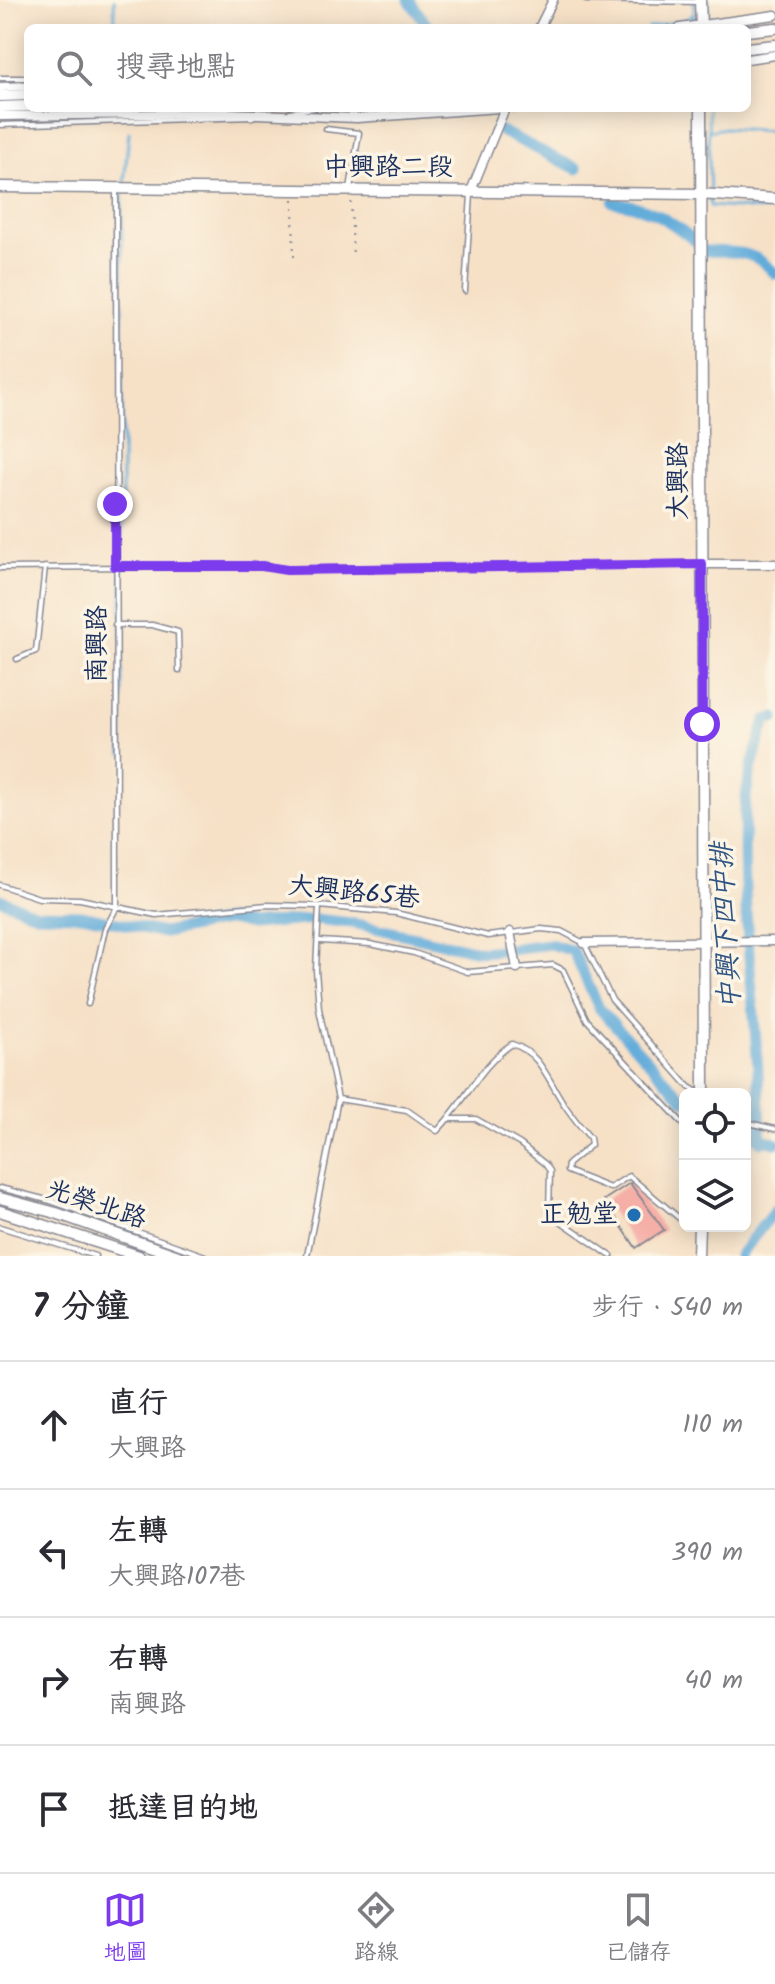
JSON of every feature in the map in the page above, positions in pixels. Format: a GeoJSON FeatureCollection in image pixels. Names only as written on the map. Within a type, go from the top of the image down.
{"type":"FeatureCollection","features":[{"type":"Feature","properties":{"kind":"street"},"geometry":{"type":"LineString","coordinates":[[541,24],[553,0]]}},
{"type":"Feature","properties":{"kind":"street"},"geometry":{"type":"LineString","coordinates":[[700,1],[701,24]]}},
{"type":"Feature","properties":{"kind":"street"},"geometry":{"type":"LineString","coordinates":[[714,24],[775,15]]}},
{"type":"Feature","properties":{"kind":"street"},"geometry":{"type":"LineString","coordinates":[[751,31],[775,28]]}},
{"type":"Feature","properties":{"kind":"street"},"geometry":{"type":"LineString","coordinates":[[751,48],[775,45]]}},
{"type":"Feature","properties":{"kind":"street"},"geometry":{"type":"LineString","coordinates":[[751,58],[775,55]]}},
{"type":"Feature","properties":{"kind":"street"},"geometry":{"type":"LineString","coordinates":[[0,87],[24,86]]}},
{"type":"Feature","properties":{"kind":"street"},"geometry":{"type":"LineString","coordinates":[[0,96],[24,95]]}},
{"type":"Feature","properties":{"kind":"street"},"geometry":{"type":"LineString","coordinates":[[0,107],[24,106]]}},
{"type":"Feature","properties":{"kind":"street"},"geometry":{"type":"LineString","coordinates":[[0,116],[278,113],[305,118],[357,118],[442,112]]}},
{"type":"Feature","properties":{"kind":"street"},"geometry":{"type":"LineString","coordinates":[[471,191],[503,112]]}},
{"type":"Feature","properties":{"kind":"street","name":"大興路"},"geometry":{"type":"LineString","coordinates":[[701,112],[702,1088]]}},
{"type":"Feature","properties":{"kind":"street","name":"中興路二段"},"geometry":{"type":"LineString","coordinates":[[0,187],[700,194],[775,199]]}},
{"type":"Feature","properties":{"kind":"street"},"geometry":{"type":"LineString","coordinates":[[702,564],[775,564]]}},
{"type":"Feature","properties":{"kind":"street"},"geometry":{"type":"LineString","coordinates":[[510,932],[517,968]]}},
{"type":"Feature","properties":{"kind":"street","name":"大興路65巷"},"geometry":{"type":"LineString","coordinates":[[584,943],[775,941]]}},
{"type":"Feature","properties":{"kind":"street","name":"光榮北路"},"geometry":{"type":"LineString","coordinates":[[0,1198],[56,1213],[178,1256]]}},
{"type":"Feature","properties":{"kind":"street","name":"光榮北路"},"geometry":{"type":"LineString","coordinates":[[0,1211],[139,1256]]}},
{"type":"Feature","properties":{"kind":"street"},"geometry":{"type":"LineString","coordinates":[[698,1256],[700,1232]]}},
{"type":"Feature","properties":{"kind":"lane"},"geometry":{"type":"LineString","coordinates":[[586,0],[700,1]]}},
{"type":"Feature","properties":{"kind":"lane"},"geometry":{"type":"LineString","coordinates":[[0,78],[24,78]]}},
{"type":"Feature","properties":{"kind":"lane"},"geometry":{"type":"LineString","coordinates":[[0,125],[242,119],[285,112]]}},
{"type":"Feature","properties":{"kind":"lane"},"geometry":{"type":"LineString","coordinates":[[326,129],[359,133],[350,189]]}},
{"type":"Feature","properties":{"kind":"lane","name":"南興路"},"geometry":{"type":"LineString","coordinates":[[116,189],[117,907]]}},
{"type":"Feature","properties":{"kind":"lane"},"geometry":{"type":"LineString","coordinates":[[465,291],[471,191]]}},
{"type":"Feature","properties":{"kind":"lane"},"geometry":{"type":"LineString","coordinates":[[0,568],[262,566],[287,570],[702,564]]}},
{"type":"Feature","properties":{"kind":"lane"},"geometry":{"type":"LineString","coordinates":[[17,659],[36,651],[45,567]]}},
{"type":"Feature","properties":{"kind":"lane"},"geometry":{"type":"LineString","coordinates":[[115,625],[152,625],[178,632],[179,671]]}},
{"type":"Feature","properties":{"kind":"lane","name":"大興路65巷"},"geometry":{"type":"LineString","coordinates":[[0,885],[39,898],[80,899],[156,915],[267,905],[396,913],[488,936],[541,929],[561,931],[584,943]]}},
{"type":"Feature","properties":{"kind":"lane"},"geometry":{"type":"LineString","coordinates":[[88,1004],[105,929],[117,907]]}},
{"type":"Feature","properties":{"kind":"lane"},"geometry":{"type":"LineString","coordinates":[[307,1256],[338,1099],[319,1009],[316,970],[319,909]]}},
{"type":"Feature","properties":{"kind":"lane"},"geometry":{"type":"LineString","coordinates":[[320,937],[400,950],[468,972],[547,964],[563,970],[587,1020],[679,1120]]}},
{"type":"Feature","properties":{"kind":"lane"},"geometry":{"type":"LineString","coordinates":[[584,943],[612,1000],[691,1088]]}},
{"type":"Feature","properties":{"kind":"lane"},"geometry":{"type":"LineString","coordinates":[[338,1099],[407,1110],[437,1131],[497,1053],[512,1044],[526,1048],[537,1059],[590,1138],[591,1145],[568,1164],[567,1171],[610,1188],[629,1176],[679,1217]]}},
{"type":"Feature","properties":{"kind":"lane"},"geometry":{"type":"LineString","coordinates":[[449,1119],[476,1119],[520,1144],[545,1164],[550,1171],[549,1213],[611,1256]]}},
{"type":"Feature","properties":{"kind":"lane"},"geometry":{"type":"LineString","coordinates":[[751,1124],[775,1129]]}},
{"type":"Feature","properties":{"kind":"lane"},"geometry":{"type":"LineString","coordinates":[[0,1188],[51,1201],[205,1256]]}},
{"type":"Feature","properties":{"kind":"lane"},"geometry":{"type":"LineString","coordinates":[[0,1227],[95,1256]]}},
{"type":"Feature","properties":{"kind":"path"},"geometry":{"type":"LineString","coordinates":[[350,189],[353,257]]}},
{"type":"Feature","properties":{"kind":"path"},"geometry":{"type":"LineString","coordinates":[[293,190],[294,262]]}},
{"type":"Feature","properties":{"kind":"building","name":"正勉堂"},"geometry":{"type":"Polygon","coordinates":[[[630,1183],[664,1230],[636,1248],[604,1200],[630,1183]]]}},
{"type":"Feature","properties":{"kind":"waterway"},"geometry":{"type":"LineString","coordinates":[[114,0],[115,24]]}},
{"type":"Feature","properties":{"kind":"waterway","name":"中興下四中排"},"geometry":{"type":"LineString","coordinates":[[409,0],[426,24]]}},
{"type":"Feature","properties":{"kind":"waterway"},"geometry":{"type":"LineString","coordinates":[[694,0],[694,24]]}},
{"type":"Feature","properties":{"kind":"waterway"},"geometry":{"type":"LineString","coordinates":[[708,0],[709,24]]}},
{"type":"Feature","properties":{"kind":"waterway"},"geometry":{"type":"LineString","coordinates":[[665,24],[687,19],[694,14]]}},
{"type":"Feature","properties":{"kind":"waterway"},"geometry":{"type":"LineString","coordinates":[[695,112],[696,202]]}},
{"type":"Feature","properties":{"kind":"waterway"},"geometry":{"type":"LineString","coordinates":[[708,112],[710,206],[764,210],[775,205]]}},
{"type":"Feature","properties":{"kind":"waterway"},"geometry":{"type":"LineString","coordinates":[[708,131],[725,128],[775,131]]}},
{"type":"Feature","properties":{"kind":"waterway","name":"中興下四中排"},"geometry":{"type":"LineString","coordinates":[[501,131],[577,169]]}},
{"type":"Feature","properties":{"kind":"waterway"},"geometry":{"type":"LineString","coordinates":[[124,184],[129,132]]}},
{"type":"Feature","properties":{"kind":"waterway"},"geometry":{"type":"LineString","coordinates":[[122,191],[122,754]]}},
{"type":"Feature","properties":{"kind":"waterway","name":"中興下四中排"},"geometry":{"type":"LineString","coordinates":[[613,202],[657,215],[695,241]]}},
{"type":"Feature","properties":{"kind":"waterway","name":"中興下四中排"},"geometry":{"type":"LineString","coordinates":[[706,251],[752,256],[775,274]]}},
{"type":"Feature","properties":{"kind":"waterway","name":"中興下四中排"},"geometry":{"type":"LineString","coordinates":[[761,1142],[745,893],[745,810],[750,776],[766,720],[775,718]]}},
{"type":"Feature","properties":{"kind":"waterway"},"geometry":{"type":"LineString","coordinates":[[0,899],[36,914],[82,915],[164,933],[229,920],[251,925],[314,919],[352,923],[483,952],[550,944],[573,951],[599,1008],[679,1095]]}},
{"type":"Feature","properties":{"kind":"waterway","name":"中興下四中排"},"geometry":{"type":"LineString","coordinates":[[751,1136],[775,1143]]}},
{"type":"Feature","properties":{"kind":"waterway"},"geometry":{"type":"LineString","coordinates":[[739,1256],[775,1210]]}},
{"type":"Feature","properties":{"kind":"place","name":"正勉堂"},"geometry":{"type":"Point","coordinates":[634,1215]}},
{"type":"Feature","properties":{"kind":"route"},"geometry":{"type":"LineString","coordinates":[[115,504],[115,566],[262,566],[287,570],[702,564],[702,724]]}}]}
